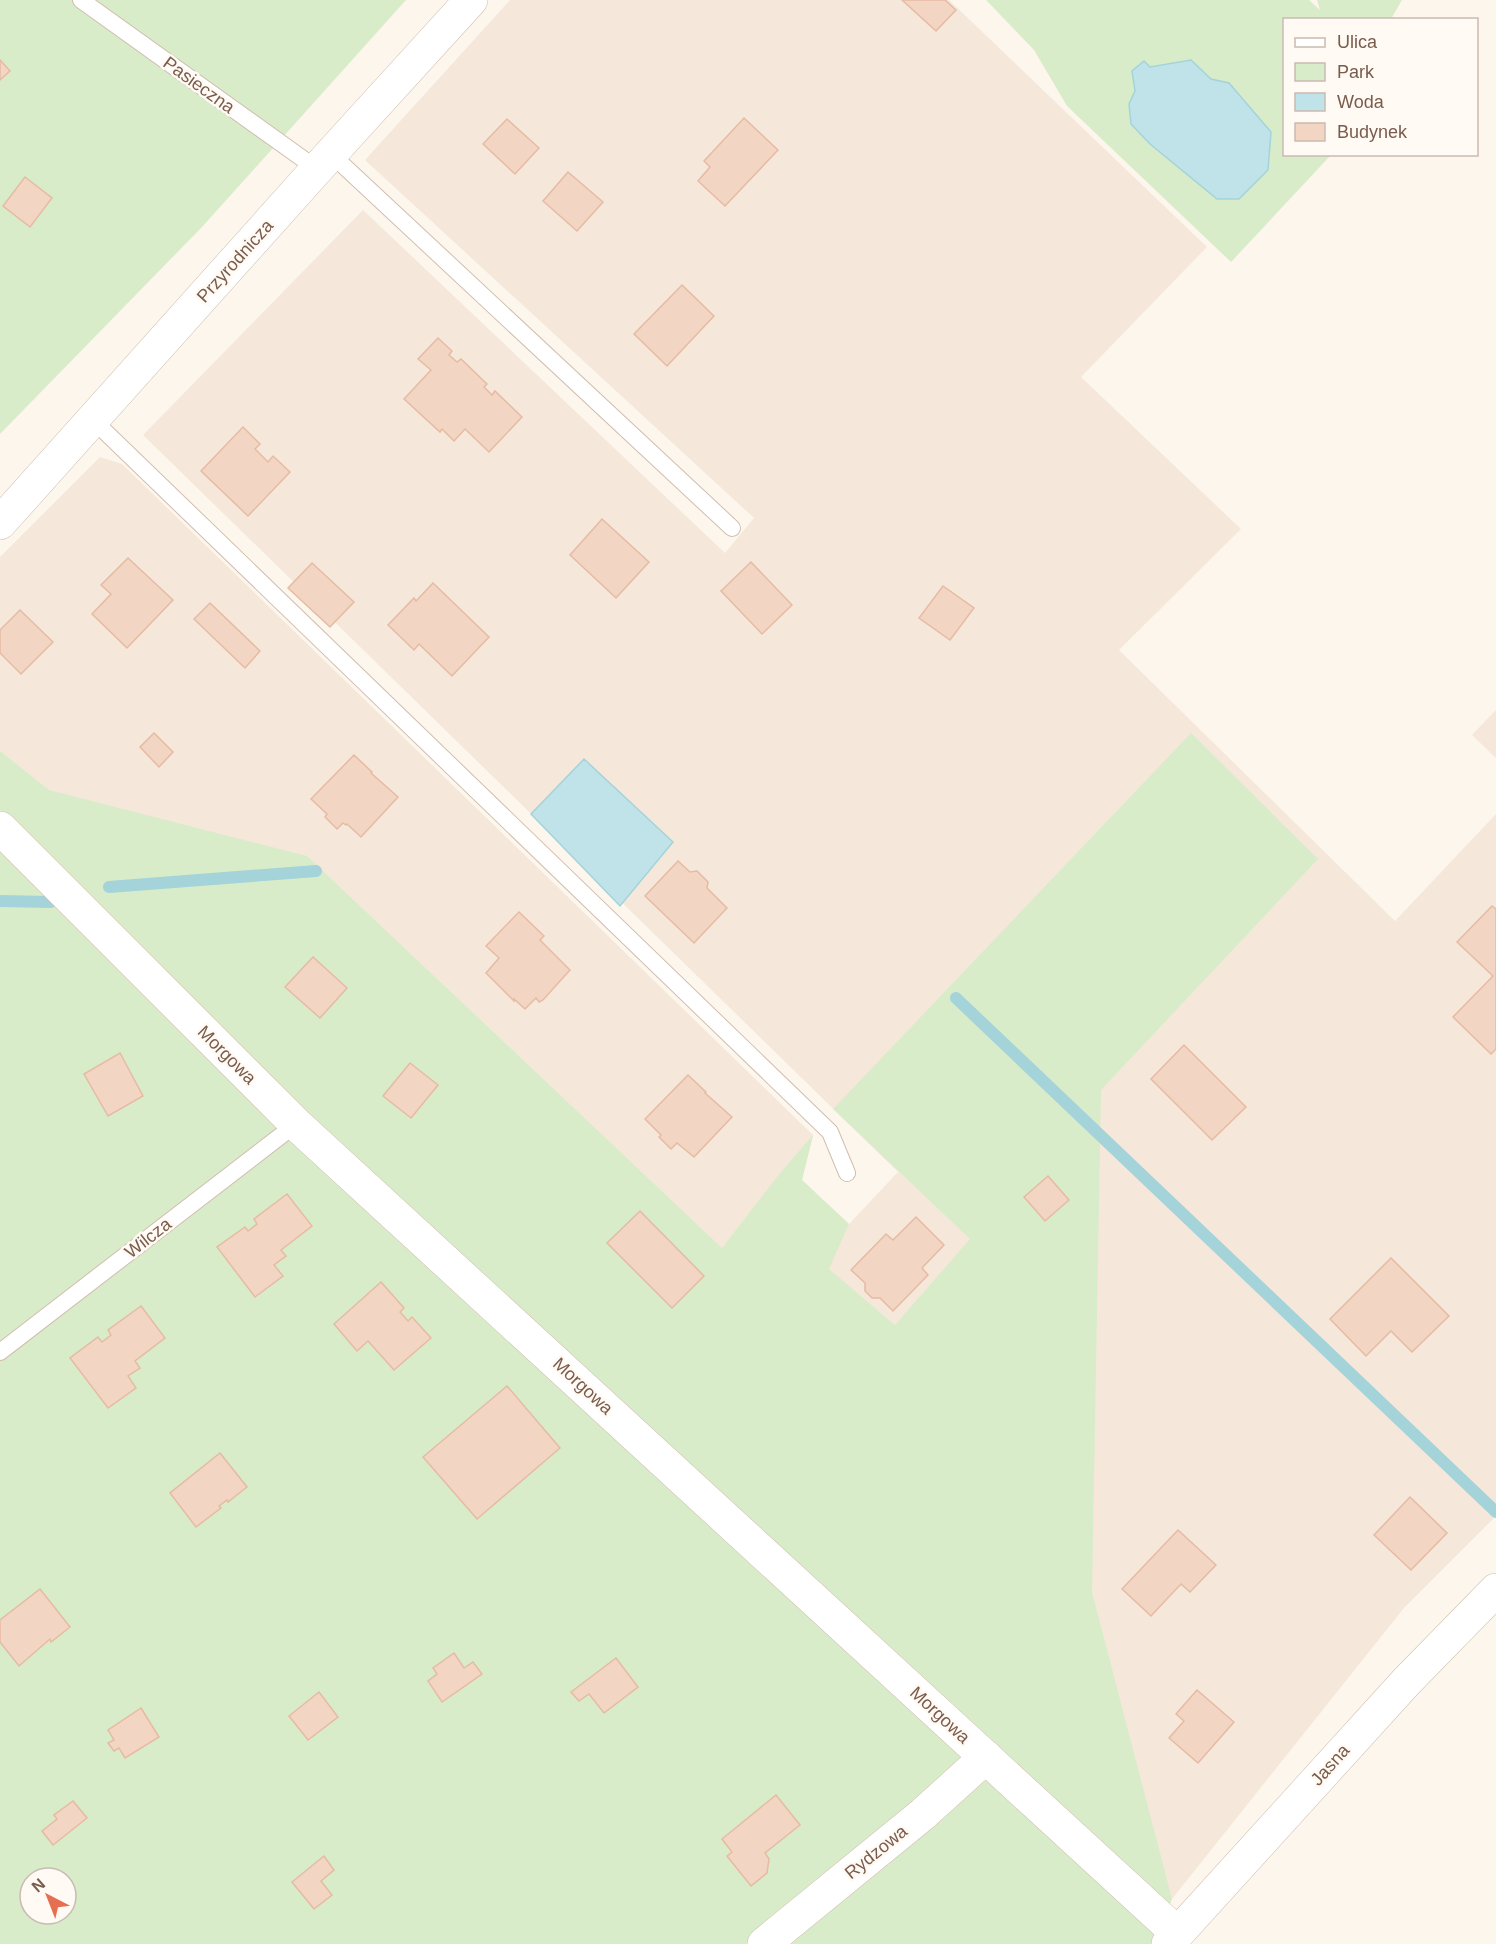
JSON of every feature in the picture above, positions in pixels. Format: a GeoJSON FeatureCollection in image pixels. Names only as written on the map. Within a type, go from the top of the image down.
{"type":"FeatureCollection","features":[{"type":"Feature","properties":{"kind":"street","name":"Przyrodnicza"},"geometry":{"type":"LineString","coordinates":[[0,522],[471,0]]}},
{"type":"Feature","properties":{"kind":"street","name":"Morgowa"},"geometry":{"type":"LineString","coordinates":[[0,828],[296,1124],[986,1757],[1173,1938]]}},
{"type":"Feature","properties":{"kind":"street","name":"Jasna"},"geometry":{"type":"LineString","coordinates":[[1173,1938],[1406,1682],[1496,1590]]}},
{"type":"Feature","properties":{"kind":"street","name":"Rydzowa"},"geometry":{"type":"LineString","coordinates":[[764,1944],[923,1814],[986,1757]]}},
{"type":"Feature","properties":{"kind":"lane","name":"Pasieczna"},"geometry":{"type":"LineString","coordinates":[[81,0],[324,162],[732,528]]}},
{"type":"Feature","properties":{"kind":"lane"},"geometry":{"type":"LineString","coordinates":[[93,420],[830,1132],[847,1173]]}},
{"type":"Feature","properties":{"kind":"lane","name":"Wilcza"},"geometry":{"type":"LineString","coordinates":[[0,1352],[296,1124]]}},
{"type":"Feature","properties":{"kind":"shaded area"},"geometry":{"type":"Polygon","coordinates":[[[510,0],[949,0],[1207,247],[1081,377],[1241,529],[1119,650],[1395,921],[1496,814],[1496,1516],[1404,1608],[1172,1899],[0,780],[0,557],[100,457],[122,464],[813,1135],[802,1180],[849,1224],[898,1172],[143,435],[363,210],[725,553],[754,518],[365,160],[510,0]]]}},
{"type":"Feature","properties":{"kind":"shaded area"},"geometry":{"type":"Polygon","coordinates":[[[1496,710],[1496,758],[1472,735],[1496,710]]]}},
{"type":"Feature","properties":{"kind":"green space"},"geometry":{"type":"Polygon","coordinates":[[[0,0],[406,0],[202,227],[0,434],[0,0]]]}},
{"type":"Feature","properties":{"kind":"green space"},"geometry":{"type":"Polygon","coordinates":[[[986,0],[1309,0],[1320,10],[1317,0],[1402,0],[1392,18],[1283,18],[1283,156],[1330,156],[1231,262],[1067,106],[1034,50],[986,0]]]}},
{"type":"Feature","properties":{"kind":"green space"},"geometry":{"type":"Polygon","coordinates":[[[1191,733],[1318,859],[1101,1090],[1092,1592],[1172,1899],[1155,1944],[0,1944],[0,751],[49,790],[307,856],[722,1248],[780,1173],[813,1135],[802,1180],[849,1224],[829,1269],[895,1325],[970,1239],[833,1109],[1191,733]]]}},
{"type":"Feature","properties":{"kind":"water"},"geometry":{"type":"Polygon","coordinates":[[[1191,60],[1211,79],[1229,83],[1271,132],[1268,170],[1239,199],[1217,199],[1150,144],[1131,124],[1129,104],[1135,91],[1132,71],[1144,61],[1150,67],[1191,60]]]}},
{"type":"Feature","properties":{"kind":"water"},"geometry":{"type":"Polygon","coordinates":[[[584,759],[673,842],[620,906],[531,814],[584,759]]]}},
{"type":"Feature","properties":{"kind":"building"},"geometry":{"type":"Polygon","coordinates":[[[902,0],[945,0],[956,10],[936,31],[902,0]]]}},
{"type":"Feature","properties":{"kind":"building"},"geometry":{"type":"Polygon","coordinates":[[[0,60],[10,71],[0,80],[0,60]]]}},
{"type":"Feature","properties":{"kind":"building"},"geometry":{"type":"Polygon","coordinates":[[[744,118],[778,150],[725,206],[698,181],[710,167],[704,161],[744,118]]]}},
{"type":"Feature","properties":{"kind":"building"},"geometry":{"type":"Polygon","coordinates":[[[507,119],[539,148],[515,174],[483,144],[507,119]]]}},
{"type":"Feature","properties":{"kind":"building"},"geometry":{"type":"Polygon","coordinates":[[[568,172],[603,202],[577,231],[543,201],[568,172]]]}},
{"type":"Feature","properties":{"kind":"building"},"geometry":{"type":"Polygon","coordinates":[[[25,177],[52,198],[30,227],[3,206],[25,177]]]}},
{"type":"Feature","properties":{"kind":"building"},"geometry":{"type":"Polygon","coordinates":[[[682,285],[714,316],[667,366],[634,334],[682,285]]]}},
{"type":"Feature","properties":{"kind":"building"},"geometry":{"type":"Polygon","coordinates":[[[438,338],[452,351],[449,355],[457,362],[461,359],[487,384],[484,387],[492,395],[495,391],[522,417],[489,452],[465,429],[454,441],[442,429],[440,432],[404,399],[431,370],[418,359],[438,338]]]}},
{"type":"Feature","properties":{"kind":"building"},"geometry":{"type":"Polygon","coordinates":[[[243,427],[260,444],[255,449],[268,462],[273,456],[290,472],[248,516],[201,471],[243,427]]]}},
{"type":"Feature","properties":{"kind":"building"},"geometry":{"type":"Polygon","coordinates":[[[602,519],[649,562],[616,598],[570,555],[602,519]]]}},
{"type":"Feature","properties":{"kind":"building"},"geometry":{"type":"Polygon","coordinates":[[[128,558],[173,600],[127,648],[92,614],[111,594],[101,585],[128,558]]]}},
{"type":"Feature","properties":{"kind":"building"},"geometry":{"type":"Polygon","coordinates":[[[751,562],[792,605],[762,634],[721,591],[751,562]]]}},
{"type":"Feature","properties":{"kind":"building"},"geometry":{"type":"Polygon","coordinates":[[[312,563],[354,602],[330,627],[288,588],[312,563]]]}},
{"type":"Feature","properties":{"kind":"building"},"geometry":{"type":"Polygon","coordinates":[[[433,583],[489,637],[452,676],[419,644],[414,650],[388,625],[414,598],[416,601],[433,583]]]}},
{"type":"Feature","properties":{"kind":"building"},"geometry":{"type":"Polygon","coordinates":[[[943,586],[974,608],[950,640],[919,618],[943,586]]]}},
{"type":"Feature","properties":{"kind":"building"},"geometry":{"type":"Polygon","coordinates":[[[210,603],[260,651],[245,668],[194,619],[210,603]]]}},
{"type":"Feature","properties":{"kind":"building"},"geometry":{"type":"Polygon","coordinates":[[[20,610],[53,642],[21,674],[0,653],[0,630],[20,610]]]}},
{"type":"Feature","properties":{"kind":"building"},"geometry":{"type":"Polygon","coordinates":[[[154,733],[173,752],[159,767],[140,747],[154,733]]]}},
{"type":"Feature","properties":{"kind":"building"},"geometry":{"type":"Polygon","coordinates":[[[354,755],[398,797],[361,837],[347,824],[343,823],[337,829],[325,817],[327,814],[311,799],[354,755]]]}},
{"type":"Feature","properties":{"kind":"building"},"geometry":{"type":"Polygon","coordinates":[[[678,861],[690,872],[697,871],[708,882],[707,888],[727,908],[694,943],[645,896],[678,861]]]}},
{"type":"Feature","properties":{"kind":"building"},"geometry":{"type":"Polygon","coordinates":[[[1492,906],[1496,909],[1496,1049],[1491,1054],[1453,1017],[1493,976],[1457,942],[1492,906]]]}},
{"type":"Feature","properties":{"kind":"building"},"geometry":{"type":"Polygon","coordinates":[[[519,912],[544,936],[540,940],[570,970],[543,1000],[539,1002],[536,998],[525,1009],[486,973],[499,958],[486,946],[519,912]]]}},
{"type":"Feature","properties":{"kind":"building"},"geometry":{"type":"Polygon","coordinates":[[[313,957],[347,988],[320,1018],[285,987],[313,957]]]}},
{"type":"Feature","properties":{"kind":"building"},"geometry":{"type":"Polygon","coordinates":[[[1184,1045],[1246,1107],[1212,1140],[1151,1079],[1184,1045]]]}},
{"type":"Feature","properties":{"kind":"building"},"geometry":{"type":"Polygon","coordinates":[[[120,1053],[143,1096],[108,1116],[84,1074],[120,1053]]]}},
{"type":"Feature","properties":{"kind":"building"},"geometry":{"type":"Polygon","coordinates":[[[410,1063],[438,1085],[411,1118],[383,1096],[410,1063]]]}},
{"type":"Feature","properties":{"kind":"building"},"geometry":{"type":"Polygon","coordinates":[[[688,1075],[732,1117],[694,1157],[677,1143],[671,1149],[645,1119],[688,1075]]]}},
{"type":"Feature","properties":{"kind":"building"},"geometry":{"type":"Polygon","coordinates":[[[1048,1176],[1069,1200],[1045,1221],[1024,1197],[1048,1176]]]}},
{"type":"Feature","properties":{"kind":"building"},"geometry":{"type":"Polygon","coordinates":[[[287,1194],[312,1226],[281,1250],[286,1256],[274,1265],[283,1276],[255,1297],[217,1247],[245,1227],[248,1231],[257,1224],[254,1219],[287,1194]]]}},
{"type":"Feature","properties":{"kind":"building"},"geometry":{"type":"Polygon","coordinates":[[[640,1211],[704,1276],[672,1308],[607,1243],[640,1211]]]}},
{"type":"Feature","properties":{"kind":"building"},"geometry":{"type":"Polygon","coordinates":[[[916,1217],[944,1245],[922,1268],[928,1275],[893,1311],[880,1298],[872,1298],[865,1291],[865,1283],[851,1270],[886,1234],[893,1240],[916,1217]]]}},
{"type":"Feature","properties":{"kind":"building"},"geometry":{"type":"Polygon","coordinates":[[[1391,1258],[1449,1316],[1412,1352],[1391,1331],[1366,1356],[1330,1319],[1391,1258]]]}},
{"type":"Feature","properties":{"kind":"building"},"geometry":{"type":"Polygon","coordinates":[[[381,1282],[404,1308],[400,1312],[408,1321],[412,1317],[431,1338],[394,1370],[368,1341],[357,1351],[334,1324],[381,1282]]]}},
{"type":"Feature","properties":{"kind":"building"},"geometry":{"type":"Polygon","coordinates":[[[141,1306],[165,1338],[135,1361],[140,1368],[128,1376],[136,1388],[108,1408],[70,1358],[98,1337],[102,1342],[111,1335],[108,1330],[141,1306]]]}},
{"type":"Feature","properties":{"kind":"building"},"geometry":{"type":"Polygon","coordinates":[[[507,1386],[560,1448],[477,1519],[423,1457],[507,1386]]]}},
{"type":"Feature","properties":{"kind":"building"},"geometry":{"type":"Polygon","coordinates":[[[220,1453],[247,1487],[219,1506],[221,1508],[196,1527],[170,1493],[220,1453]]]}},
{"type":"Feature","properties":{"kind":"building"},"geometry":{"type":"Polygon","coordinates":[[[1410,1497],[1447,1533],[1411,1570],[1374,1535],[1410,1497]]]}},
{"type":"Feature","properties":{"kind":"building"},"geometry":{"type":"Polygon","coordinates":[[[1178,1530],[1216,1565],[1190,1592],[1181,1584],[1151,1616],[1122,1589],[1178,1530]]]}},
{"type":"Feature","properties":{"kind":"building"},"geometry":{"type":"Polygon","coordinates":[[[40,1589],[70,1627],[51,1642],[50,1639],[19,1666],[0,1642],[0,1620],[40,1589]]]}},
{"type":"Feature","properties":{"kind":"building"},"geometry":{"type":"Polygon","coordinates":[[[454,1653],[464,1668],[473,1662],[482,1674],[442,1702],[428,1681],[437,1674],[433,1668],[454,1653]]]}},
{"type":"Feature","properties":{"kind":"building"},"geometry":{"type":"Polygon","coordinates":[[[616,1658],[638,1687],[604,1713],[589,1694],[579,1701],[571,1692],[616,1658]]]}},
{"type":"Feature","properties":{"kind":"building"},"geometry":{"type":"Polygon","coordinates":[[[1197,1690],[1234,1722],[1198,1763],[1169,1738],[1184,1721],[1176,1714],[1197,1690]]]}},
{"type":"Feature","properties":{"kind":"building"},"geometry":{"type":"Polygon","coordinates":[[[319,1692],[338,1717],[308,1740],[289,1716],[319,1692]]]}},
{"type":"Feature","properties":{"kind":"building"},"geometry":{"type":"Polygon","coordinates":[[[141,1708],[159,1737],[125,1758],[119,1748],[114,1751],[108,1743],[114,1740],[108,1730],[141,1708]]]}},
{"type":"Feature","properties":{"kind":"building"},"geometry":{"type":"Polygon","coordinates":[[[776,1795],[800,1825],[765,1853],[769,1859],[767,1873],[751,1886],[727,1856],[732,1852],[722,1839],[776,1795]]]}},
{"type":"Feature","properties":{"kind":"building"},"geometry":{"type":"Polygon","coordinates":[[[73,1801],[87,1818],[53,1845],[42,1831],[57,1819],[54,1815],[73,1801]]]}},
{"type":"Feature","properties":{"kind":"building"},"geometry":{"type":"Polygon","coordinates":[[[324,1856],[334,1870],[321,1881],[332,1895],[314,1909],[292,1882],[324,1856]]]}},
{"type":"Feature","properties":{"kind":"waterway"},"geometry":{"type":"LineString","coordinates":[[109,887],[316,871]]}},
{"type":"Feature","properties":{"kind":"waterway"},"geometry":{"type":"LineString","coordinates":[[0,901],[51,902]]}},
{"type":"Feature","properties":{"kind":"waterway"},"geometry":{"type":"LineString","coordinates":[[956,998],[1496,1512]]}}]}
